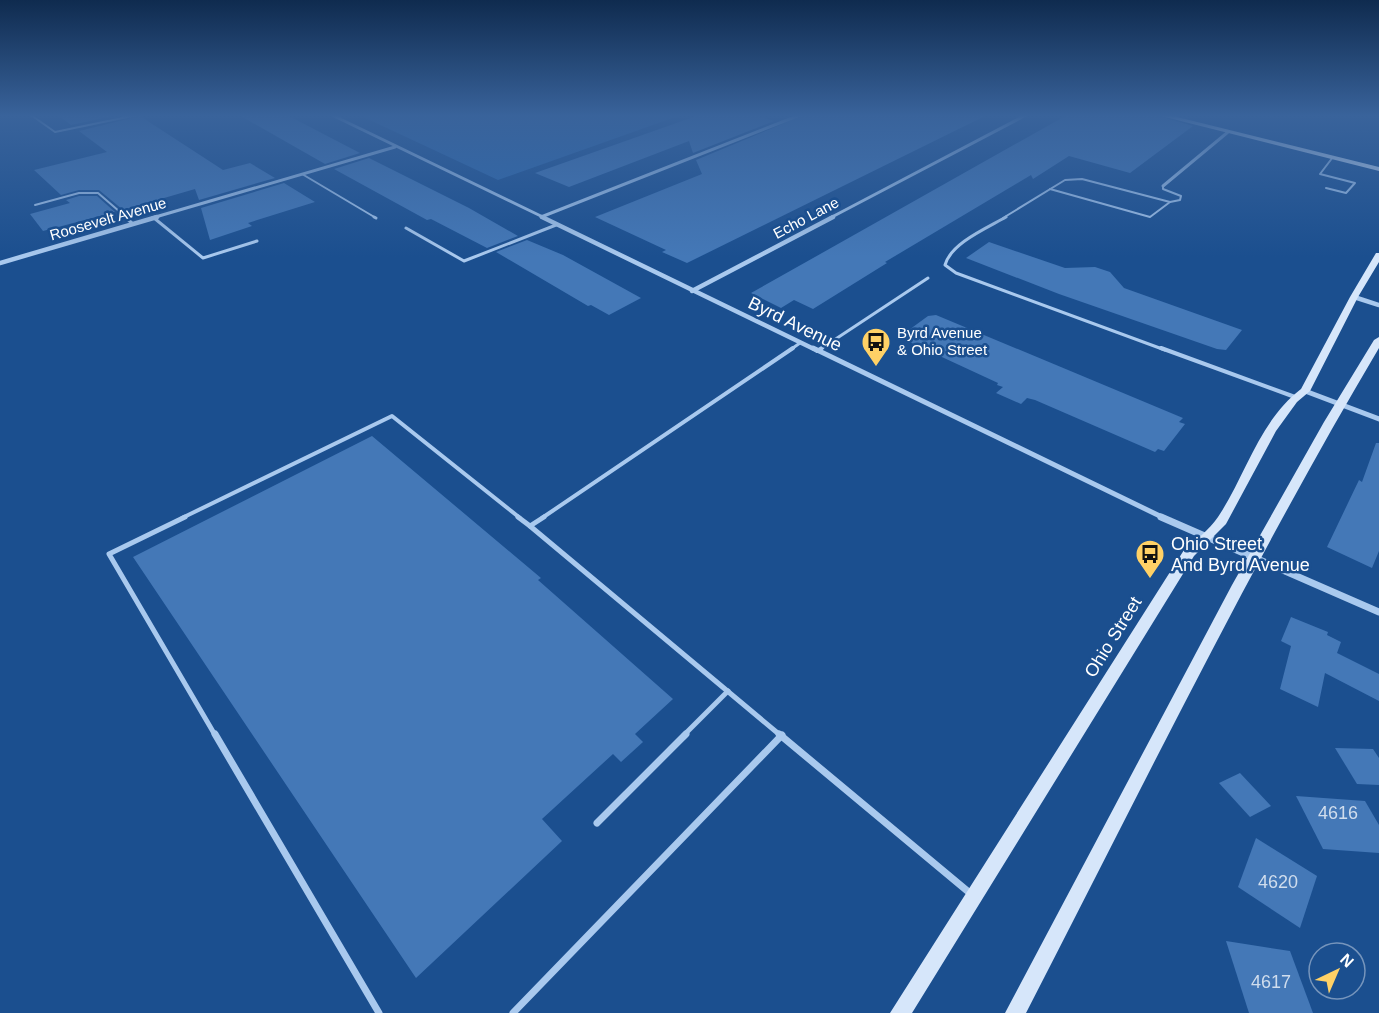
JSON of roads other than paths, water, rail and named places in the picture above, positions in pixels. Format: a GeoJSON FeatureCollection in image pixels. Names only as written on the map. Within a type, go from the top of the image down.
{"type":"FeatureCollection","features":[{"type":"Feature","properties":{"kind":"street","name":"Roosevelt Avenue"},"geometry":{"type":"LineString","coordinates":[[0,263],[341,162]]}},
{"type":"Feature","properties":{"kind":"street","name":"Byrd Avenue"},"geometry":{"type":"LineString","coordinates":[[429,162],[1205,538],[1379,612]]}},
{"type":"Feature","properties":{"kind":"street"},"geometry":{"type":"LineString","coordinates":[[541,217],[681,162]]}},
{"type":"Feature","properties":{"kind":"street","name":"Echo Lane"},"geometry":{"type":"LineString","coordinates":[[692,291],[938,162]]}},
{"type":"Feature","properties":{"kind":"street"},"geometry":{"type":"LineString","coordinates":[[1163,186],[1192,162]]}},
{"type":"Feature","properties":{"kind":"street"},"geometry":{"type":"LineString","coordinates":[[1353,162],[1379,169]]}},
{"type":"Feature","properties":{"kind":"street","name":"Ohio Street"},"geometry":{"type":"LineString","coordinates":[[900,1013],[1189,553],[1221,523],[1279,418],[1300,394],[1379,255]]}},
{"type":"Feature","properties":{"kind":"street"},"geometry":{"type":"LineString","coordinates":[[1354,297],[1379,304]]}},
{"type":"Feature","properties":{"kind":"street"},"geometry":{"type":"LineString","coordinates":[[1015,1013],[1254,560],[1340,404],[1379,340]]}},
{"type":"Feature","properties":{"kind":"street"},"geometry":{"type":"LineString","coordinates":[[1300,394],[1340,404],[1379,419]]}},
{"type":"Feature","properties":{"kind":"lane"},"geometry":{"type":"LineString","coordinates":[[1315,181],[1328,162]]}},
{"type":"Feature","properties":{"kind":"lane"},"geometry":{"type":"LineString","coordinates":[[302,174],[376,218]]}},
{"type":"Feature","properties":{"kind":"lane"},"geometry":{"type":"LineString","coordinates":[[1320,174],[1355,183],[1346,192],[1326,188]]}},
{"type":"Feature","properties":{"kind":"lane"},"geometry":{"type":"LineString","coordinates":[[1163,186],[1163,189],[1181,196],[1176,201],[1170,202],[1082,179],[1065,180],[959,246],[947,257],[945,265],[956,273],[1300,394]]}},
{"type":"Feature","properties":{"kind":"lane"},"geometry":{"type":"LineString","coordinates":[[1050,189],[1150,217],[1170,202]]}},
{"type":"Feature","properties":{"kind":"lane"},"geometry":{"type":"LineString","coordinates":[[34,205],[79,193],[98,193],[133,224]]}},
{"type":"Feature","properties":{"kind":"lane"},"geometry":{"type":"LineString","coordinates":[[154,218],[203,258],[256,241]]}},
{"type":"Feature","properties":{"kind":"lane"},"geometry":{"type":"LineString","coordinates":[[406,228],[464,261],[556,225]]}},
{"type":"Feature","properties":{"kind":"lane"},"geometry":{"type":"LineString","coordinates":[[817,351],[928,278]]}},
{"type":"Feature","properties":{"kind":"lane"},"geometry":{"type":"LineString","coordinates":[[530,526],[800,343]]}},
{"type":"Feature","properties":{"kind":"lane"},"geometry":{"type":"LineString","coordinates":[[379,1013],[109,554],[392,416],[530,526],[974,896]]}},
{"type":"Feature","properties":{"kind":"lane"},"geometry":{"type":"LineString","coordinates":[[597,823],[728,691]]}},
{"type":"Feature","properties":{"kind":"lane"},"geometry":{"type":"LineString","coordinates":[[513,1013],[782,735]]}},
{"type":"Feature","properties":{"kind":"place","name":"Byrd Avenue & Ohio Street"},"geometry":{"type":"Point","coordinates":[876,368]}},
{"type":"Feature","properties":{"kind":"place","name":"Ohio Street And Byrd Avenue"},"geometry":{"type":"Point","coordinates":[1150,580]}}]}
